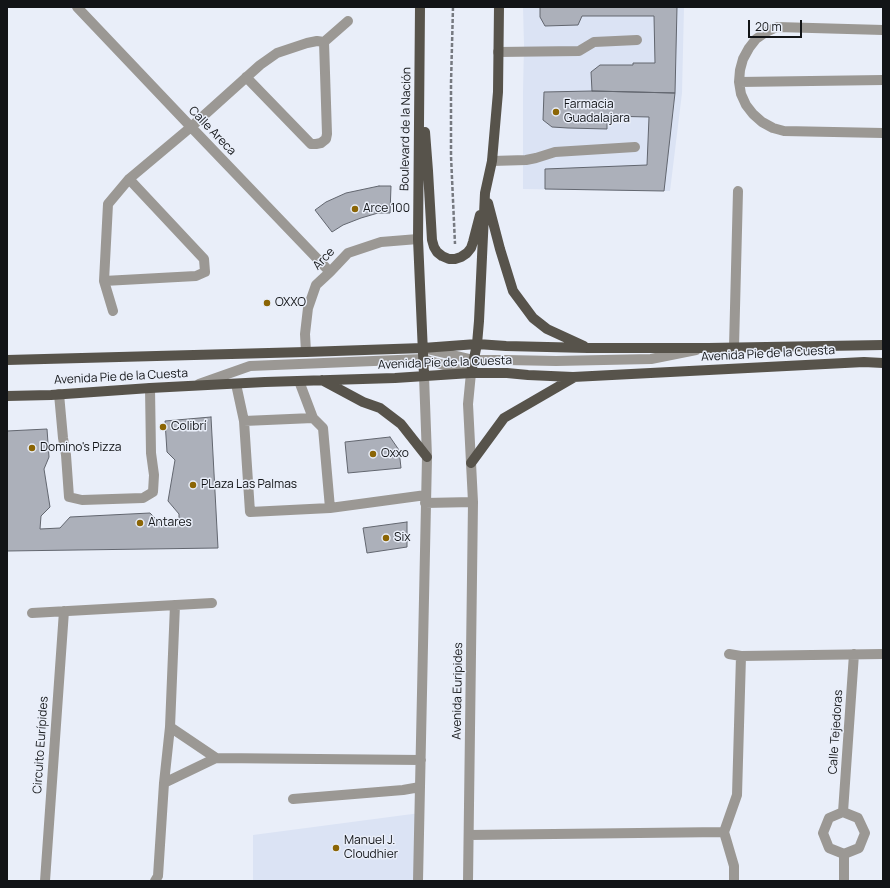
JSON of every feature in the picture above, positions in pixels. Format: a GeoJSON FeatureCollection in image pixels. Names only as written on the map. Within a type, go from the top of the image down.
{"type":"FeatureCollection","features":[{"type":"Feature","properties":{"kind":"main road","name":"Boulevard de la Nación"},"geometry":{"type":"LineString","coordinates":[[420,7],[418,239],[424,376]]}},
{"type":"Feature","properties":{"kind":"main road"},"geometry":{"type":"LineString","coordinates":[[420,76],[432,240],[437,252],[449,259],[455,259],[467,253],[471,248],[492,161],[498,92],[499,7]]}},
{"type":"Feature","properties":{"kind":"main road"},"geometry":{"type":"LineString","coordinates":[[471,373],[477,344],[479,321],[485,193]]}},
{"type":"Feature","properties":{"kind":"main road"},"geometry":{"type":"LineString","coordinates":[[485,193],[500,250],[513,291],[533,318],[547,329],[588,348]]}},
{"type":"Feature","properties":{"kind":"main road","name":"Avenida Pie de la Cuesta"},"geometry":{"type":"LineString","coordinates":[[7,360],[306,352],[423,348],[477,344],[588,348],[708,348],[883,345]]}},
{"type":"Feature","properties":{"kind":"main road","name":"Avenida Pie de la Cuesta"},"geometry":{"type":"LineString","coordinates":[[7,396],[471,373],[507,373],[573,378],[864,362],[883,363]]}},
{"type":"Feature","properties":{"kind":"main road"},"geometry":{"type":"LineString","coordinates":[[471,463],[504,418],[573,378]]}},
{"type":"Feature","properties":{"kind":"main road"},"geometry":{"type":"LineString","coordinates":[[322,380],[363,402],[380,408],[401,424],[426,457]]}},
{"type":"Feature","properties":{"kind":"street","name":"Calle Areca"},"geometry":{"type":"LineString","coordinates":[[77,7],[330,272]]}},
{"type":"Feature","properties":{"kind":"street"},"geometry":{"type":"LineString","coordinates":[[113,312],[104,281],[108,204],[129,179],[191,128],[260,65],[277,53],[307,42],[324,42],[348,21]]}},
{"type":"Feature","properties":{"kind":"street"},"geometry":{"type":"LineString","coordinates":[[883,30],[777,27],[756,39],[749,48],[743,58],[739,82],[741,94],[746,105],[762,122],[773,128],[784,131],[883,132]]}},
{"type":"Feature","properties":{"kind":"street"},"geometry":{"type":"LineString","coordinates":[[498,52],[579,51],[594,42],[638,40]]}},
{"type":"Feature","properties":{"kind":"street"},"geometry":{"type":"LineString","coordinates":[[246,77],[311,144],[321,143],[326,139],[327,134],[324,42]]}},
{"type":"Feature","properties":{"kind":"street"},"geometry":{"type":"LineString","coordinates":[[739,82],[883,80]]}},
{"type":"Feature","properties":{"kind":"street"},"geometry":{"type":"LineString","coordinates":[[492,161],[526,160],[555,152],[635,147]]}},
{"type":"Feature","properties":{"kind":"street"},"geometry":{"type":"LineString","coordinates":[[104,281],[196,276],[205,272],[204,259],[129,179]]}},
{"type":"Feature","properties":{"kind":"street"},"geometry":{"type":"LineString","coordinates":[[734,347],[738,191]]}},
{"type":"Feature","properties":{"kind":"street","name":"Arce"},"geometry":{"type":"LineString","coordinates":[[306,352],[305,334],[308,308],[316,285],[348,253],[381,242],[418,239]]}},
{"type":"Feature","properties":{"kind":"street"},"geometry":{"type":"LineString","coordinates":[[423,348],[474,360],[556,361],[651,359],[708,348]]}},
{"type":"Feature","properties":{"kind":"street"},"geometry":{"type":"LineString","coordinates":[[194,386],[250,366],[423,359],[471,373]]}},
{"type":"Feature","properties":{"kind":"street","name":"Avenida Euripides"},"geometry":{"type":"LineString","coordinates":[[468,881],[473,502],[468,404],[471,373]]}},
{"type":"Feature","properties":{"kind":"street"},"geometry":{"type":"LineString","coordinates":[[419,881],[426,457],[424,376]]}},
{"type":"Feature","properties":{"kind":"street"},"geometry":{"type":"LineString","coordinates":[[299,381],[313,418],[324,428],[330,508]]}},
{"type":"Feature","properties":{"kind":"street"},"geometry":{"type":"LineString","coordinates":[[236,384],[244,421],[250,512],[330,508],[425,499],[473,502]]}},
{"type":"Feature","properties":{"kind":"street"},"geometry":{"type":"LineString","coordinates":[[59,394],[69,497],[82,500],[142,498],[153,492],[154,475],[151,453],[150,388]]}},
{"type":"Feature","properties":{"kind":"street"},"geometry":{"type":"LineString","coordinates":[[244,421],[313,418]]}},
{"type":"Feature","properties":{"kind":"street"},"geometry":{"type":"LineString","coordinates":[[32,613],[212,603]]}},
{"type":"Feature","properties":{"kind":"street"},"geometry":{"type":"LineString","coordinates":[[155,881],[158,876],[164,783],[170,726],[175,605]]}},
{"type":"Feature","properties":{"kind":"street","name":"Circuito Eurípides"},"geometry":{"type":"LineString","coordinates":[[45,881],[64,611]]}},
{"type":"Feature","properties":{"kind":"street"},"geometry":{"type":"LineString","coordinates":[[729,654],[741,656],[883,654]]}},
{"type":"Feature","properties":{"kind":"street","name":"Calle Tejedoras"},"geometry":{"type":"LineString","coordinates":[[843,812],[854,654]]}},
{"type":"Feature","properties":{"kind":"street"},"geometry":{"type":"LineString","coordinates":[[734,881],[734,866],[724,832],[737,795],[741,656]]}},
{"type":"Feature","properties":{"kind":"street"},"geometry":{"type":"LineString","coordinates":[[170,726],[216,758]]}},
{"type":"Feature","properties":{"kind":"street"},"geometry":{"type":"LineString","coordinates":[[164,783],[216,758],[421,760]]}},
{"type":"Feature","properties":{"kind":"street"},"geometry":{"type":"LineString","coordinates":[[294,799],[403,790],[420,787]]}},
{"type":"Feature","properties":{"kind":"street"},"geometry":{"type":"LineString","coordinates":[[843,812],[858,818],[865,833],[859,848],[844,854],[829,848],[822,833],[828,818],[843,812]]}},
{"type":"Feature","properties":{"kind":"street"},"geometry":{"type":"LineString","coordinates":[[469,834],[724,832]]}},
{"type":"Feature","properties":{"kind":"street"},"geometry":{"type":"LineString","coordinates":[[844,854],[844,881]]}},
{"type":"Feature","properties":{"kind":"path"},"geometry":{"type":"LineString","coordinates":[[452,7],[451,156],[455,259]]}},
{"type":"Feature","properties":{"kind":"shaded area"},"geometry":{"type":"Polygon","coordinates":[[[523,7],[684,7],[682,93],[670,191],[523,189],[523,7]]]}},
{"type":"Feature","properties":{"kind":"shaded area","name":"Manuel J. Cloudhier"},"geometry":{"type":"Polygon","coordinates":[[[420,813],[418,881],[253,881],[253,835],[420,813]]]}},
{"type":"Feature","properties":{"kind":"building"},"geometry":{"type":"Polygon","coordinates":[[[540,7],[677,7],[675,93],[592,91],[591,72],[600,65],[655,63],[654,16],[582,16],[578,25],[545,26],[540,17],[540,7]]]}},
{"type":"Feature","properties":{"kind":"building"},"geometry":{"type":"Polygon","coordinates":[[[592,91],[675,93],[664,191],[545,189],[545,169],[647,165],[649,117],[607,116],[607,129],[552,127],[543,120],[544,92],[592,91]]]}},
{"type":"Feature","properties":{"kind":"building"},"geometry":{"type":"Polygon","coordinates":[[[379,186],[391,186],[390,213],[378,213],[361,218],[343,225],[332,232],[315,210],[326,202],[346,193],[379,186]]]}},
{"type":"Feature","properties":{"kind":"building","name":"PLaza Las Palmas"},"geometry":{"type":"Polygon","coordinates":[[[211,417],[218,548],[7,551],[7,431],[47,429],[49,457],[44,469],[50,507],[41,516],[40,529],[60,528],[70,517],[150,513],[163,526],[179,524],[179,514],[168,501],[175,460],[167,452],[165,421],[211,417]]]}},
{"type":"Feature","properties":{"kind":"building","name":"Oxxo"},"geometry":{"type":"Polygon","coordinates":[[[390,437],[399,450],[401,468],[348,473],[345,442],[390,437]]]}},
{"type":"Feature","properties":{"kind":"building","name":"Six"},"geometry":{"type":"Polygon","coordinates":[[[407,522],[407,547],[367,553],[363,528],[407,522]]]}},
{"type":"Feature","properties":{"kind":"place","name":"Farmacia Guadalajara"},"geometry":{"type":"Point","coordinates":[556,112]}},
{"type":"Feature","properties":{"kind":"place","name":"Arce 100"},"geometry":{"type":"Point","coordinates":[355,209]}},
{"type":"Feature","properties":{"kind":"place","name":"OXXO"},"geometry":{"type":"Point","coordinates":[267,303]}},
{"type":"Feature","properties":{"kind":"place","name":"Colibrí"},"geometry":{"type":"Point","coordinates":[163,427]}},
{"type":"Feature","properties":{"kind":"place","name":"Domino's Pizza"},"geometry":{"type":"Point","coordinates":[32,448]}},
{"type":"Feature","properties":{"kind":"place","name":"Oxxo"},"geometry":{"type":"Point","coordinates":[373,454]}},
{"type":"Feature","properties":{"kind":"place","name":"PLaza Las Palmas"},"geometry":{"type":"Point","coordinates":[193,485]}},
{"type":"Feature","properties":{"kind":"place","name":"Antares"},"geometry":{"type":"Point","coordinates":[140,523]}},
{"type":"Feature","properties":{"kind":"place","name":"Six"},"geometry":{"type":"Point","coordinates":[386,538]}},
{"type":"Feature","properties":{"kind":"place","name":"Manuel J. Cloudhier"},"geometry":{"type":"Point","coordinates":[336,848]}}]}
